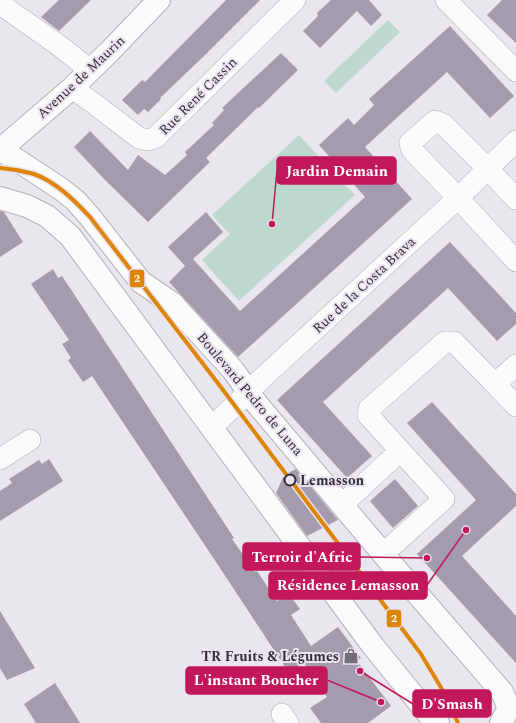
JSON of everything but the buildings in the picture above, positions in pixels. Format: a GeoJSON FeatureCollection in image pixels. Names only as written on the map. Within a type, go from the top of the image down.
{"type":"FeatureCollection","features":[{"type":"Feature","properties":{"kind":"street","name":"Avenue de Maurin"},"geometry":{"type":"LineString","coordinates":[[0,150],[72,88],[159,0]]}},
{"type":"Feature","properties":{"kind":"street","name":"Rue René Cassin"},"geometry":{"type":"LineString","coordinates":[[72,88],[139,138],[148,140],[155,138],[295,0]]}},
{"type":"Feature","properties":{"kind":"street"},"geometry":{"type":"LineString","coordinates":[[446,0],[516,71]]}},
{"type":"Feature","properties":{"kind":"street"},"geometry":{"type":"LineString","coordinates":[[0,4],[57,44],[90,70]]}},
{"type":"Feature","properties":{"kind":"street"},"geometry":{"type":"LineString","coordinates":[[516,199],[443,124],[435,120],[410,143],[412,150],[516,261]]}},
{"type":"Feature","properties":{"kind":"street","name":"Rue de la Costa Brava"},"geometry":{"type":"LineString","coordinates":[[212,427],[258,382],[458,198],[516,141]]}},
{"type":"Feature","properties":{"kind":"street","name":"Boulevard Pedro de Luna"},"geometry":{"type":"LineString","coordinates":[[0,150],[61,189],[76,201],[90,216],[141,282],[172,303],[233,370],[257,404],[383,554],[502,692],[509,712]]}},
{"type":"Feature","properties":{"kind":"street"},"geometry":{"type":"LineString","coordinates":[[0,198],[27,206],[47,216],[70,236],[374,646],[430,716],[438,723]]}},
{"type":"Feature","properties":{"kind":"street"},"geometry":{"type":"LineString","coordinates":[[383,554],[444,499],[368,416],[369,409],[445,342],[454,342],[516,406]]}},
{"type":"Feature","properties":{"kind":"street"},"geometry":{"type":"LineString","coordinates":[[495,384],[516,365]]}},
{"type":"Feature","properties":{"kind":"street"},"geometry":{"type":"LineString","coordinates":[[0,459],[30,440]]}},
{"type":"Feature","properties":{"kind":"street"},"geometry":{"type":"LineString","coordinates":[[342,505],[400,451]]}},
{"type":"Feature","properties":{"kind":"green space"},"geometry":{"type":"Polygon","coordinates":[[[388,20],[400,32],[336,93],[324,81],[388,20]]]}},
{"type":"Feature","properties":{"kind":"green space"},"geometry":{"type":"Polygon","coordinates":[[[299,135],[355,195],[239,301],[202,260],[230,234],[212,215],[299,135]]]}},
{"type":"Feature","properties":{"kind":"transit line","name":"2"},"geometry":{"type":"LineString","coordinates":[[0,168],[26,172],[42,177],[64,192],[90,217],[217,382],[421,654],[446,696],[458,723]]}},
{"type":"Feature","properties":{"kind":"place","name":"Jardin Demain"},"geometry":{"type":"Point","coordinates":[272,224]}},
{"type":"Feature","properties":{"kind":"place","name":"Lemasson"},"geometry":{"type":"Point","coordinates":[290,480]}},
{"type":"Feature","properties":{"kind":"place","name":"Résidence Lemasson"},"geometry":{"type":"Point","coordinates":[466,530]}},
{"type":"Feature","properties":{"kind":"place","name":"Terroir d'Afric"},"geometry":{"type":"Point","coordinates":[427,558]}},
{"type":"Feature","properties":{"kind":"place","name":"TR Fruits & Légumes"},"geometry":{"type":"Point","coordinates":[351,656]}},
{"type":"Feature","properties":{"kind":"place","name":"D'Smash"},"geometry":{"type":"Point","coordinates":[360,671]}},
{"type":"Feature","properties":{"kind":"place","name":"L'instant Boucher"},"geometry":{"type":"Point","coordinates":[381,702]}}]}
